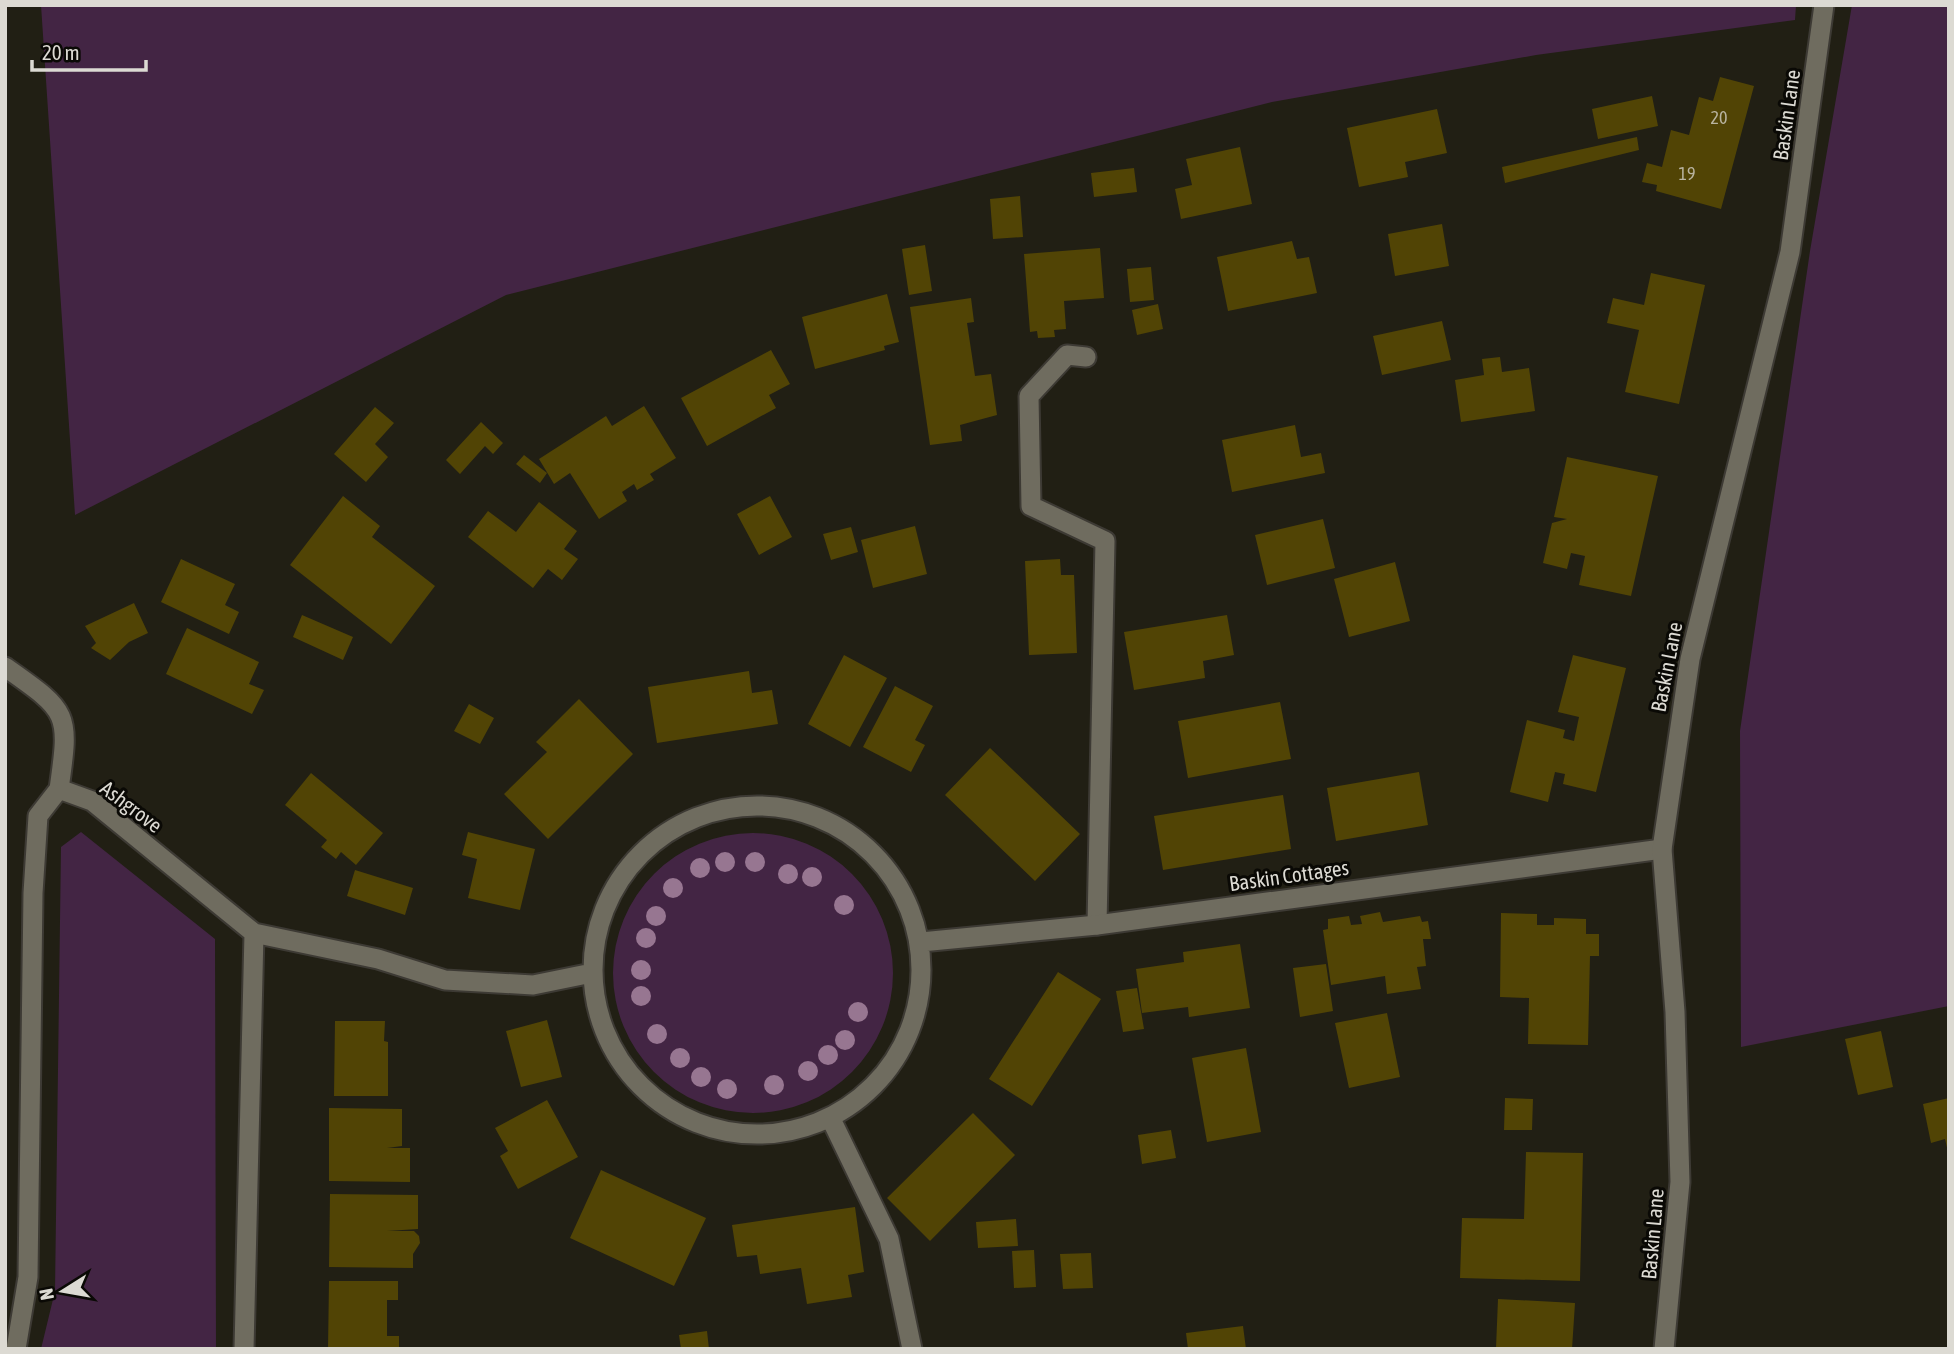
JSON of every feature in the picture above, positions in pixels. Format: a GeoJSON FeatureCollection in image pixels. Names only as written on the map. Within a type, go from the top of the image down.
{"type":"FeatureCollection","features":[{"type":"Feature","properties":{"kind":"street","name":"Baskin Lane"},"geometry":{"type":"LineString","coordinates":[[1664,1349],[1680,1182],[1675,1012],[1662,849],[1690,659],[1790,252],[1824,5]]}},
{"type":"Feature","properties":{"kind":"street"},"geometry":{"type":"LineString","coordinates":[[1086,357],[1066,355],[1029,396],[1031,506],[1105,541],[1097,925]]}},
{"type":"Feature","properties":{"kind":"street"},"geometry":{"type":"LineString","coordinates":[[5,667],[46,695],[63,717],[65,746],[59,789],[38,816],[33,893],[28,1277],[16,1349]]}},
{"type":"Feature","properties":{"kind":"street","name":"Ashgrove"},"geometry":{"type":"LineString","coordinates":[[59,789],[92,802],[254,933],[378,959],[445,980],[533,985],[592,973]]}},
{"type":"Feature","properties":{"kind":"street"},"geometry":{"type":"LineString","coordinates":[[727,806],[807,811],[877,855],[905,893],[921,942],[913,1026],[908,1040],[881,1079],[843,1112],[811,1126],[734,1134],[674,1112],[634,1080],[604,1031],[592,973],[601,914],[636,856],[678,824],[727,806]]}},
{"type":"Feature","properties":{"kind":"street","name":"Baskin Cottages"},"geometry":{"type":"LineString","coordinates":[[921,942],[1097,925],[1662,849]]}},
{"type":"Feature","properties":{"kind":"street"},"geometry":{"type":"LineString","coordinates":[[244,1349],[254,933]]}},
{"type":"Feature","properties":{"kind":"street"},"geometry":{"type":"LineString","coordinates":[[830,1117],[889,1239],[912,1349]]}},
{"type":"Feature","properties":{"kind":"shaded area"},"geometry":{"type":"Polygon","coordinates":[[[41,5],[1796,5],[1795,20],[1536,55],[1272,102],[506,295],[75,515],[41,5]]]}},
{"type":"Feature","properties":{"kind":"shaded area"},"geometry":{"type":"Polygon","coordinates":[[[1852,5],[1949,5],[1949,1006],[1741,1047],[1740,731],[1810,251],[1852,5]]]}},
{"type":"Feature","properties":{"kind":"shaded area"},"geometry":{"type":"Polygon","coordinates":[[[81,832],[215,939],[216,1349],[41,1349],[55,1291],[61,847],[81,832]]]}},
{"type":"Feature","properties":{"kind":"shaded area"},"geometry":{"type":"Polygon","coordinates":[[[739,833],[767,833],[807,843],[819,849],[842,864],[862,884],[883,919],[891,946],[891,1000],[883,1027],[862,1062],[842,1082],[819,1097],[794,1107],[767,1113],[739,1113],[699,1103],[687,1097],[664,1082],[644,1062],[629,1039],[619,1014],[613,987],[613,959],[623,919],[629,907],[644,884],[664,864],[687,849],[712,839],[739,833]]]}},
{"type":"Feature","properties":{"kind":"building"},"geometry":{"type":"Polygon","coordinates":[[[1720,77],[1754,86],[1721,209],[1656,191],[1657,185],[1642,182],[1647,163],[1662,167],[1671,130],[1689,135],[1699,97],[1713,101],[1720,77]]]}},
{"type":"Feature","properties":{"kind":"building"},"geometry":{"type":"Polygon","coordinates":[[[1652,96],[1658,126],[1598,139],[1592,109],[1652,96]]]}},
{"type":"Feature","properties":{"kind":"building"},"geometry":{"type":"Polygon","coordinates":[[[1437,109],[1447,153],[1405,162],[1408,177],[1359,187],[1347,128],[1437,109]]]}},
{"type":"Feature","properties":{"kind":"building"},"geometry":{"type":"Polygon","coordinates":[[[1637,137],[1639,150],[1505,183],[1502,167],[1637,137]]]}},
{"type":"Feature","properties":{"kind":"building"},"geometry":{"type":"Polygon","coordinates":[[[1240,147],[1252,204],[1181,219],[1175,189],[1192,185],[1186,159],[1240,147]]]}},
{"type":"Feature","properties":{"kind":"building"},"geometry":{"type":"Polygon","coordinates":[[[1134,168],[1137,192],[1094,197],[1091,173],[1134,168]]]}},
{"type":"Feature","properties":{"kind":"building"},"geometry":{"type":"Polygon","coordinates":[[[1020,196],[1023,237],[993,239],[990,199],[1020,196]]]}},
{"type":"Feature","properties":{"kind":"building"},"geometry":{"type":"Polygon","coordinates":[[[1442,224],[1449,266],[1395,276],[1388,234],[1442,224]]]}},
{"type":"Feature","properties":{"kind":"building"},"geometry":{"type":"Polygon","coordinates":[[[1292,241],[1297,259],[1309,257],[1317,293],[1228,311],[1217,257],[1292,241]]]}},
{"type":"Feature","properties":{"kind":"building"},"geometry":{"type":"Polygon","coordinates":[[[925,245],[932,291],[909,295],[902,249],[925,245]]]}},
{"type":"Feature","properties":{"kind":"building"},"geometry":{"type":"Polygon","coordinates":[[[1100,248],[1104,298],[1064,301],[1066,329],[1054,330],[1055,337],[1038,338],[1037,331],[1030,332],[1024,254],[1100,248]]]}},
{"type":"Feature","properties":{"kind":"building"},"geometry":{"type":"Polygon","coordinates":[[[1151,267],[1154,300],[1130,302],[1127,269],[1151,267]]]}},
{"type":"Feature","properties":{"kind":"building"},"geometry":{"type":"Polygon","coordinates":[[[1651,273],[1705,285],[1679,404],[1625,392],[1639,330],[1607,323],[1613,298],[1644,305],[1651,273]]]}},
{"type":"Feature","properties":{"kind":"building"},"geometry":{"type":"Polygon","coordinates":[[[887,294],[899,342],[884,346],[885,350],[815,369],[802,317],[887,294]]]}},
{"type":"Feature","properties":{"kind":"building"},"geometry":{"type":"Polygon","coordinates":[[[971,298],[974,322],[967,323],[975,376],[991,374],[997,415],[960,425],[962,441],[930,445],[910,307],[971,298]]]}},
{"type":"Feature","properties":{"kind":"building"},"geometry":{"type":"Polygon","coordinates":[[[1158,304],[1163,329],[1137,335],[1132,310],[1158,304]]]}},
{"type":"Feature","properties":{"kind":"building"},"geometry":{"type":"Polygon","coordinates":[[[1442,321],[1451,360],[1382,375],[1373,336],[1442,321]]]}},
{"type":"Feature","properties":{"kind":"building"},"geometry":{"type":"Polygon","coordinates":[[[771,350],[790,384],[769,395],[776,408],[707,446],[681,398],[771,350]]]}},
{"type":"Feature","properties":{"kind":"building"},"geometry":{"type":"Polygon","coordinates":[[[1500,357],[1502,372],[1529,368],[1535,411],[1461,422],[1455,380],[1484,375],[1482,359],[1500,357]]]}},
{"type":"Feature","properties":{"kind":"building"},"geometry":{"type":"Polygon","coordinates":[[[644,406],[676,458],[650,474],[654,480],[637,490],[634,484],[622,492],[627,501],[599,519],[570,473],[554,484],[539,459],[606,416],[612,426],[644,406]]]}},
{"type":"Feature","properties":{"kind":"building"},"geometry":{"type":"Polygon","coordinates":[[[375,407],[394,423],[375,444],[388,457],[366,482],[334,454],[375,407]]]}},
{"type":"Feature","properties":{"kind":"building"},"geometry":{"type":"Polygon","coordinates":[[[481,422],[503,443],[493,454],[485,446],[460,474],[446,460],[481,422]]]}},
{"type":"Feature","properties":{"kind":"building"},"geometry":{"type":"Polygon","coordinates":[[[1295,425],[1301,457],[1321,453],[1325,473],[1232,492],[1222,440],[1295,425]]]}},
{"type":"Feature","properties":{"kind":"building"},"geometry":{"type":"Polygon","coordinates":[[[524,455],[547,473],[540,483],[516,464],[524,455]]]}},
{"type":"Feature","properties":{"kind":"building"},"geometry":{"type":"Polygon","coordinates":[[[1567,457],[1658,476],[1631,596],[1579,585],[1585,556],[1571,553],[1567,569],[1543,563],[1552,523],[1567,519],[1554,517],[1567,457]]]}},
{"type":"Feature","properties":{"kind":"building"},"geometry":{"type":"Polygon","coordinates":[[[343,496],[380,526],[372,537],[435,586],[391,644],[290,565],[343,496]]]}},
{"type":"Feature","properties":{"kind":"building"},"geometry":{"type":"Polygon","coordinates":[[[770,496],[792,537],[759,555],[737,514],[770,496]]]}},
{"type":"Feature","properties":{"kind":"building"},"geometry":{"type":"Polygon","coordinates":[[[539,502],[577,531],[564,549],[578,559],[562,580],[548,569],[533,588],[468,537],[488,511],[516,532],[539,502]]]}},
{"type":"Feature","properties":{"kind":"building"},"geometry":{"type":"Polygon","coordinates":[[[1323,519],[1335,568],[1267,585],[1255,535],[1323,519]]]}},
{"type":"Feature","properties":{"kind":"building"},"geometry":{"type":"Polygon","coordinates":[[[915,526],[927,574],[873,588],[861,540],[915,526]]]}},
{"type":"Feature","properties":{"kind":"building"},"geometry":{"type":"Polygon","coordinates":[[[851,527],[858,552],[831,560],[823,534],[851,527]]]}},
{"type":"Feature","properties":{"kind":"building"},"geometry":{"type":"Polygon","coordinates":[[[181,559],[235,584],[225,605],[239,612],[229,634],[161,602],[181,559]]]}},
{"type":"Feature","properties":{"kind":"building"},"geometry":{"type":"Polygon","coordinates":[[[1060,559],[1061,575],[1074,575],[1077,653],[1029,655],[1025,561],[1060,559]]]}},
{"type":"Feature","properties":{"kind":"building"},"geometry":{"type":"Polygon","coordinates":[[[1395,562],[1410,621],[1349,637],[1334,579],[1395,562]]]}},
{"type":"Feature","properties":{"kind":"building"},"geometry":{"type":"Polygon","coordinates":[[[134,603],[148,633],[129,642],[110,660],[91,648],[96,643],[85,626],[134,603]]]}},
{"type":"Feature","properties":{"kind":"building"},"geometry":{"type":"Polygon","coordinates":[[[302,615],[353,637],[343,660],[293,637],[302,615]]]}},
{"type":"Feature","properties":{"kind":"building"},"geometry":{"type":"Polygon","coordinates":[[[1227,615],[1234,655],[1203,661],[1205,678],[1134,690],[1124,632],[1227,615]]]}},
{"type":"Feature","properties":{"kind":"building"},"geometry":{"type":"Polygon","coordinates":[[[187,628],[259,662],[249,684],[264,690],[252,714],[166,674],[187,628]]]}},
{"type":"Feature","properties":{"kind":"building"},"geometry":{"type":"Polygon","coordinates":[[[844,655],[887,678],[850,747],[808,724],[844,655]]]}},
{"type":"Feature","properties":{"kind":"building"},"geometry":{"type":"Polygon","coordinates":[[[1573,655],[1626,668],[1596,792],[1563,784],[1565,774],[1555,772],[1548,802],[1510,792],[1527,720],[1565,730],[1563,738],[1574,741],[1579,717],[1558,712],[1573,655]]]}},
{"type":"Feature","properties":{"kind":"building"},"geometry":{"type":"Polygon","coordinates":[[[749,671],[752,693],[772,690],[778,724],[657,743],[648,687],[749,671]]]}},
{"type":"Feature","properties":{"kind":"building"},"geometry":{"type":"Polygon","coordinates":[[[895,686],[933,706],[915,740],[925,745],[911,772],[863,747],[895,686]]]}},
{"type":"Feature","properties":{"kind":"building"},"geometry":{"type":"Polygon","coordinates":[[[579,699],[633,754],[548,839],[504,794],[547,752],[536,742],[579,699]]]}},
{"type":"Feature","properties":{"kind":"building"},"geometry":{"type":"Polygon","coordinates":[[[1280,702],[1291,759],[1188,778],[1178,721],[1280,702]]]}},
{"type":"Feature","properties":{"kind":"building"},"geometry":{"type":"Polygon","coordinates":[[[469,704],[494,718],[480,744],[454,731],[469,704]]]}},
{"type":"Feature","properties":{"kind":"building"},"geometry":{"type":"Polygon","coordinates":[[[990,748],[1080,834],[1035,881],[945,795],[990,748]]]}},
{"type":"Feature","properties":{"kind":"building"},"geometry":{"type":"Polygon","coordinates":[[[1419,772],[1428,825],[1336,841],[1327,788],[1419,772]]]}},
{"type":"Feature","properties":{"kind":"building"},"geometry":{"type":"Polygon","coordinates":[[[311,773],[383,833],[356,865],[341,852],[336,859],[321,847],[327,840],[285,805],[311,773]]]}},
{"type":"Feature","properties":{"kind":"building"},"geometry":{"type":"Polygon","coordinates":[[[1283,795],[1291,849],[1163,870],[1154,816],[1283,795]]]}},
{"type":"Feature","properties":{"kind":"building"},"geometry":{"type":"Polygon","coordinates":[[[468,832],[535,849],[520,910],[468,898],[477,859],[462,855],[468,832]]]}},
{"type":"Feature","properties":{"kind":"building"},"geometry":{"type":"Polygon","coordinates":[[[355,870],[413,888],[405,915],[347,896],[355,870]]]}},
{"type":"Feature","properties":{"kind":"building"},"geometry":{"type":"Polygon","coordinates":[[[1380,912],[1383,922],[1420,916],[1422,922],[1428,921],[1431,939],[1423,939],[1426,966],[1417,967],[1421,989],[1387,994],[1385,976],[1331,985],[1323,930],[1328,929],[1328,919],[1349,916],[1351,925],[1362,924],[1360,916],[1380,912]]]}},
{"type":"Feature","properties":{"kind":"building"},"geometry":{"type":"Polygon","coordinates":[[[1501,913],[1537,914],[1537,925],[1554,925],[1554,918],[1586,919],[1586,934],[1599,934],[1599,956],[1590,956],[1588,1045],[1528,1044],[1529,998],[1500,997],[1501,913]]]}},
{"type":"Feature","properties":{"kind":"building"},"geometry":{"type":"Polygon","coordinates":[[[1240,944],[1250,1008],[1189,1017],[1188,1007],[1142,1013],[1136,969],[1184,962],[1183,952],[1240,944]]]}},
{"type":"Feature","properties":{"kind":"building"},"geometry":{"type":"Polygon","coordinates":[[[1326,964],[1333,1011],[1300,1017],[1293,968],[1326,964]]]}},
{"type":"Feature","properties":{"kind":"building"},"geometry":{"type":"Polygon","coordinates":[[[1058,972],[1101,999],[1032,1106],[989,1079],[1058,972]]]}},
{"type":"Feature","properties":{"kind":"building"},"geometry":{"type":"Polygon","coordinates":[[[1137,988],[1144,1029],[1123,1032],[1116,991],[1137,988]]]}},
{"type":"Feature","properties":{"kind":"building"},"geometry":{"type":"Polygon","coordinates":[[[1387,1013],[1400,1077],[1349,1088],[1335,1023],[1387,1013]]]}},
{"type":"Feature","properties":{"kind":"building"},"geometry":{"type":"Polygon","coordinates":[[[547,1020],[562,1077],[521,1087],[506,1031],[547,1020]]]}},
{"type":"Feature","properties":{"kind":"building"},"geometry":{"type":"Polygon","coordinates":[[[335,1021],[385,1021],[384,1041],[388,1042],[388,1096],[334,1096],[335,1021]]]}},
{"type":"Feature","properties":{"kind":"building"},"geometry":{"type":"Polygon","coordinates":[[[1881,1031],[1893,1087],[1858,1095],[1845,1039],[1881,1031]]]}},
{"type":"Feature","properties":{"kind":"building"},"geometry":{"type":"Polygon","coordinates":[[[1246,1048],[1261,1132],[1207,1142],[1192,1058],[1246,1048]]]}},
{"type":"Feature","properties":{"kind":"building"},"geometry":{"type":"Polygon","coordinates":[[[1505,1098],[1533,1099],[1532,1130],[1504,1130],[1505,1098]]]}},
{"type":"Feature","properties":{"kind":"building"},"geometry":{"type":"Polygon","coordinates":[[[1949,1098],[1948,1152],[1945,1139],[1931,1143],[1923,1104],[1949,1098]]]}},
{"type":"Feature","properties":{"kind":"building"},"geometry":{"type":"Polygon","coordinates":[[[547,1100],[578,1157],[518,1189],[500,1156],[508,1151],[495,1128],[547,1100]]]}},
{"type":"Feature","properties":{"kind":"building"},"geometry":{"type":"Polygon","coordinates":[[[329,1108],[402,1109],[402,1146],[387,1148],[410,1148],[410,1182],[329,1181],[329,1108]]]}},
{"type":"Feature","properties":{"kind":"building"},"geometry":{"type":"Polygon","coordinates":[[[973,1113],[1015,1155],[930,1241],[887,1198],[973,1113]]]}},
{"type":"Feature","properties":{"kind":"building"},"geometry":{"type":"Polygon","coordinates":[[[1171,1130],[1176,1158],[1142,1164],[1138,1135],[1171,1130]]]}},
{"type":"Feature","properties":{"kind":"building"},"geometry":{"type":"Polygon","coordinates":[[[1526,1152],[1583,1153],[1580,1281],[1460,1278],[1462,1218],[1524,1219],[1526,1152]]]}},
{"type":"Feature","properties":{"kind":"building"},"geometry":{"type":"Polygon","coordinates":[[[601,1170],[706,1218],[674,1286],[570,1238],[601,1170]]]}},
{"type":"Feature","properties":{"kind":"building"},"geometry":{"type":"Polygon","coordinates":[[[330,1194],[418,1195],[418,1229],[387,1231],[414,1231],[419,1236],[420,1243],[413,1254],[413,1268],[329,1267],[330,1194]]]}},
{"type":"Feature","properties":{"kind":"building"},"geometry":{"type":"Polygon","coordinates":[[[855,1207],[864,1272],[848,1275],[852,1297],[807,1304],[801,1268],[760,1274],[757,1255],[737,1257],[732,1225],[855,1207]]]}},
{"type":"Feature","properties":{"kind":"building"},"geometry":{"type":"Polygon","coordinates":[[[1016,1219],[1018,1246],[978,1248],[976,1222],[1016,1219]]]}},
{"type":"Feature","properties":{"kind":"building"},"geometry":{"type":"Polygon","coordinates":[[[1034,1250],[1036,1287],[1014,1288],[1012,1251],[1034,1250]]]}},
{"type":"Feature","properties":{"kind":"building"},"geometry":{"type":"Polygon","coordinates":[[[1091,1253],[1093,1288],[1063,1289],[1060,1254],[1091,1253]]]}},
{"type":"Feature","properties":{"kind":"building"},"geometry":{"type":"Polygon","coordinates":[[[329,1281],[398,1281],[398,1300],[387,1300],[387,1336],[399,1336],[399,1349],[328,1349],[329,1281]]]}},
{"type":"Feature","properties":{"kind":"building"},"geometry":{"type":"Polygon","coordinates":[[[1498,1299],[1575,1303],[1572,1349],[1496,1348],[1498,1299]]]}},
{"type":"Feature","properties":{"kind":"building"},"geometry":{"type":"Polygon","coordinates":[[[1243,1326],[1246,1349],[1188,1349],[1186,1333],[1243,1326]]]}},
{"type":"Feature","properties":{"kind":"building"},"geometry":{"type":"Polygon","coordinates":[[[707,1331],[709,1349],[681,1349],[679,1335],[707,1331]]]}}]}
